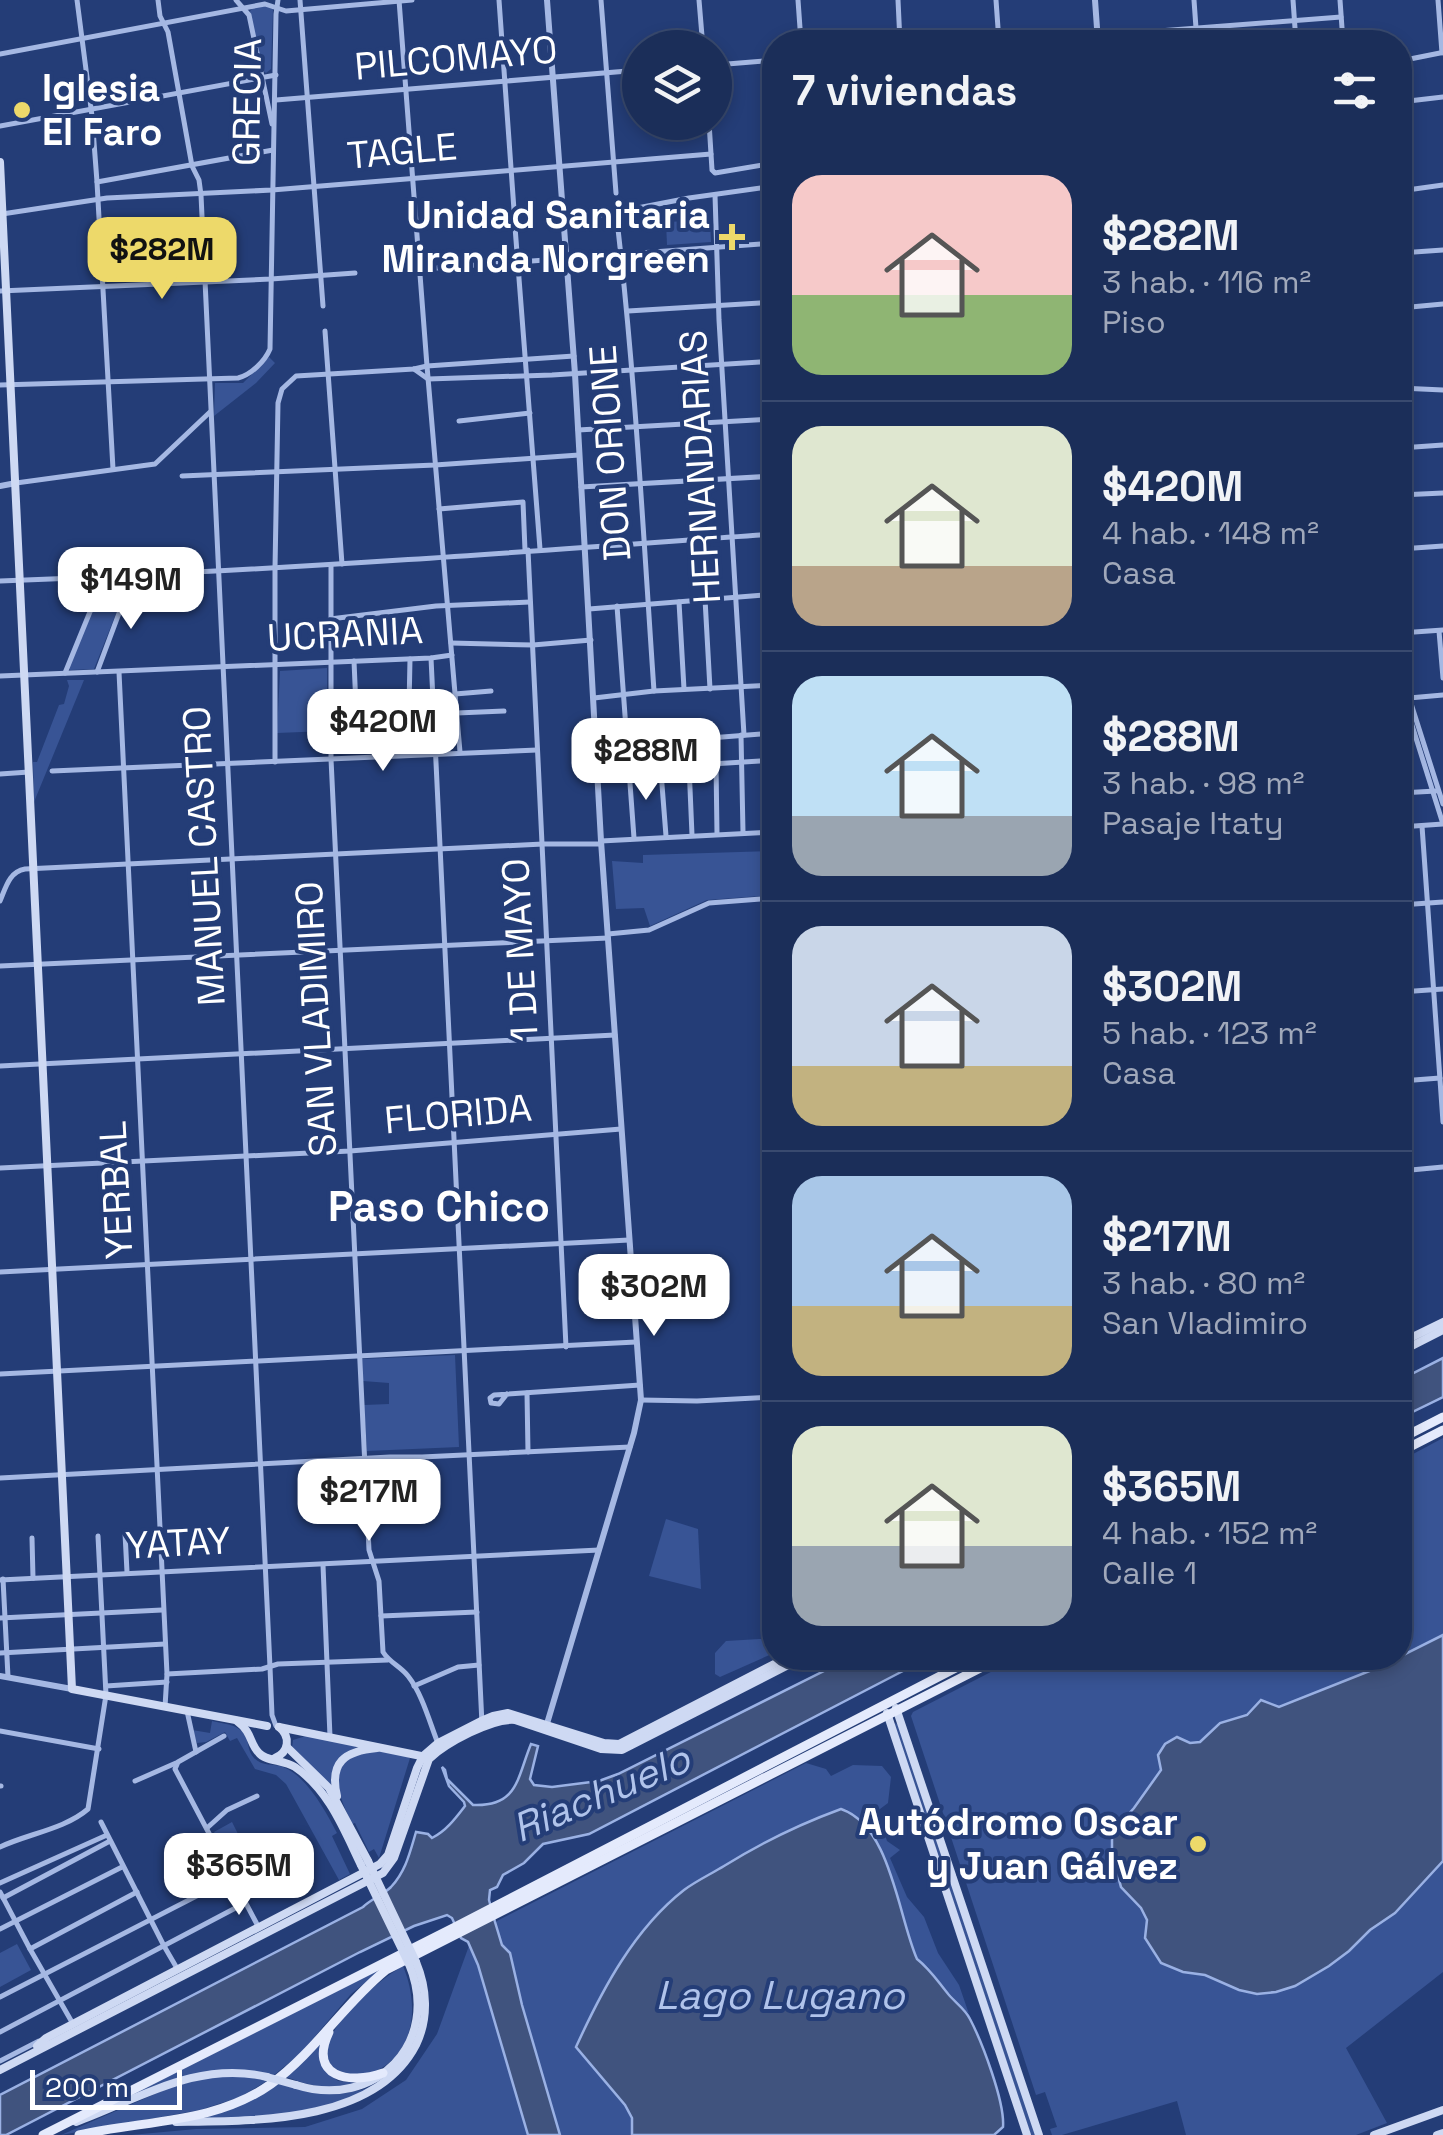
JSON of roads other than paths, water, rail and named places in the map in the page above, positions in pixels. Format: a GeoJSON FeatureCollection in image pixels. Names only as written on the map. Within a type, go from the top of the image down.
{"type":"FeatureCollection","features":[{"type":"Feature","properties":{"kind":"main road"},"geometry":{"type":"LineString","coordinates":[[0,162],[3,291],[16,484],[72,1689],[106,1690],[164,1706],[426,1758]]}},
{"type":"Feature","properties":{"kind":"main road"},"geometry":{"type":"LineString","coordinates":[[1412,1337],[1443,1322]]}},
{"type":"Feature","properties":{"kind":"main road"},"geometry":{"type":"LineString","coordinates":[[1412,1346],[1443,1330]]}},
{"type":"Feature","properties":{"kind":"main road"},"geometry":{"type":"LineString","coordinates":[[1412,1433],[1443,1417]]}},
{"type":"Feature","properties":{"kind":"main road"},"geometry":{"type":"LineString","coordinates":[[1412,1446],[1443,1430]]}},
{"type":"Feature","properties":{"kind":"main road"},"geometry":{"type":"LineString","coordinates":[[26,2056],[46,2038],[261,1932],[383,1862],[417,1768],[439,1746],[482,1724],[508,1719],[618,1744],[763,1670]]}},
{"type":"Feature","properties":{"kind":"main road"},"geometry":{"type":"LineString","coordinates":[[546,1727],[602,1749],[622,1750],[779,1670]]}},
{"type":"Feature","properties":{"kind":"main road"},"geometry":{"type":"LineString","coordinates":[[891,1707],[954,1670]]}},
{"type":"Feature","properties":{"kind":"main road"},"geometry":{"type":"LineString","coordinates":[[47,2133],[456,1930],[891,1707],[973,1670]]}},
{"type":"Feature","properties":{"kind":"main road"},"geometry":{"type":"LineString","coordinates":[[891,1707],[1027,2135]]}},
{"type":"Feature","properties":{"kind":"main road"},"geometry":{"type":"LineString","coordinates":[[891,1707],[1039,2135]]}},
{"type":"Feature","properties":{"kind":"main road"},"geometry":{"type":"LineString","coordinates":[[233,1719],[244,1727],[262,1756],[294,1767],[317,1788],[364,1863]]}},
{"type":"Feature","properties":{"kind":"main road"},"geometry":{"type":"LineString","coordinates":[[254,1744],[256,1735],[273,1726]]}},
{"type":"Feature","properties":{"kind":"main road"},"geometry":{"type":"LineString","coordinates":[[273,1726],[286,1734],[287,1746],[338,1800]]}},
{"type":"Feature","properties":{"kind":"main road"},"geometry":{"type":"LineString","coordinates":[[275,1758],[300,1736],[314,1734]]}},
{"type":"Feature","properties":{"kind":"main road"},"geometry":{"type":"LineString","coordinates":[[161,2122],[296,2115],[346,2102],[373,2089],[404,2064],[419,2039],[425,1992],[364,1863],[338,1800],[334,1776],[341,1761],[356,1751],[386,1748]]}},
{"type":"Feature","properties":{"kind":"main road"},"geometry":{"type":"LineString","coordinates":[[79,2135],[223,2109],[257,2093],[289,2068],[386,1970],[456,1930]]}},
{"type":"Feature","properties":{"kind":"main road"},"geometry":{"type":"LineString","coordinates":[[47,2133],[189,2077],[230,2072],[322,2091],[364,2085],[383,2073],[403,2052],[415,2027],[418,1992],[413,1963]]}},
{"type":"Feature","properties":{"kind":"main road"},"geometry":{"type":"LineString","coordinates":[[0,2070],[180,1973]]}},
{"type":"Feature","properties":{"kind":"main road"},"geometry":{"type":"LineString","coordinates":[[337,2016],[324,2043],[323,2056],[332,2072],[346,2079],[383,2073]]}},
{"type":"Feature","properties":{"kind":"main road"},"geometry":{"type":"LineString","coordinates":[[1374,2135],[1443,2110]]}},
{"type":"Feature","properties":{"kind":"street"},"geometry":{"type":"LineString","coordinates":[[77,0],[97,182],[112,469]]}},
{"type":"Feature","properties":{"kind":"street","name":"MANUEL CASTRO"},"geometry":{"type":"LineString","coordinates":[[158,0],[201,195],[273,1726]]}},
{"type":"Feature","properties":{"kind":"street"},"geometry":{"type":"LineString","coordinates":[[236,0],[249,14],[273,127]]}},
{"type":"Feature","properties":{"kind":"street"},"geometry":{"type":"LineString","coordinates":[[300,0],[323,306]]}},
{"type":"Feature","properties":{"kind":"street"},"geometry":{"type":"LineString","coordinates":[[0,54],[265,4],[277,4],[286,11],[412,0]]}},
{"type":"Feature","properties":{"kind":"street"},"geometry":{"type":"LineString","coordinates":[[499,0],[514,210]]}},
{"type":"Feature","properties":{"kind":"street"},"geometry":{"type":"LineString","coordinates":[[546,1727],[641,1400],[601,842],[574,356],[547,0]]}},
{"type":"Feature","properties":{"kind":"street"},"geometry":{"type":"LineString","coordinates":[[602,0],[616,193]]}},
{"type":"Feature","properties":{"kind":"street"},"geometry":{"type":"LineString","coordinates":[[700,0],[702,30]]}},
{"type":"Feature","properties":{"kind":"street"},"geometry":{"type":"LineString","coordinates":[[798,0],[800,30]]}},
{"type":"Feature","properties":{"kind":"street"},"geometry":{"type":"LineString","coordinates":[[898,0],[899,30]]}},
{"type":"Feature","properties":{"kind":"street"},"geometry":{"type":"LineString","coordinates":[[996,0],[998,30]]}},
{"type":"Feature","properties":{"kind":"street"},"geometry":{"type":"LineString","coordinates":[[1095,0],[1097,30]]}},
{"type":"Feature","properties":{"kind":"street"},"geometry":{"type":"LineString","coordinates":[[1194,0],[1196,29]]}},
{"type":"Feature","properties":{"kind":"street"},"geometry":{"type":"LineString","coordinates":[[1293,0],[1295,30]]}},
{"type":"Feature","properties":{"kind":"street"},"geometry":{"type":"LineString","coordinates":[[1340,0],[1342,30]]}},
{"type":"Feature","properties":{"kind":"street"},"geometry":{"type":"LineString","coordinates":[[1412,58],[1442,53],[1438,0]]}},
{"type":"Feature","properties":{"kind":"street"},"geometry":{"type":"LineString","coordinates":[[399,1],[460,752]]}},
{"type":"Feature","properties":{"kind":"street","name":"GRECIA"},"geometry":{"type":"LineString","coordinates":[[209,378],[246,376],[269,352],[277,4]]}},
{"type":"Feature","properties":{"kind":"street"},"geometry":{"type":"LineString","coordinates":[[1186,30],[1341,17]]}},
{"type":"Feature","properties":{"kind":"street"},"geometry":{"type":"LineString","coordinates":[[732,63],[762,61]]}},
{"type":"Feature","properties":{"kind":"street","name":"PILCOMAYO"},"geometry":{"type":"LineString","coordinates":[[276,100],[622,72]]}},
{"type":"Feature","properties":{"kind":"street"},"geometry":{"type":"LineString","coordinates":[[0,126],[276,75]]}},
{"type":"Feature","properties":{"kind":"street"},"geometry":{"type":"LineString","coordinates":[[1412,101],[1443,97]]}},
{"type":"Feature","properties":{"kind":"street"},"geometry":{"type":"LineString","coordinates":[[710,140],[715,173],[762,165]]}},
{"type":"Feature","properties":{"kind":"street"},"geometry":{"type":"LineString","coordinates":[[97,182],[274,150]]}},
{"type":"Feature","properties":{"kind":"street","name":"TAGLE"},"geometry":{"type":"LineString","coordinates":[[1,214],[98,200],[272,190],[711,154]]}},
{"type":"Feature","properties":{"kind":"street"},"geometry":{"type":"LineString","coordinates":[[1412,189],[1443,185]]}},
{"type":"Feature","properties":{"kind":"street"},"geometry":{"type":"LineString","coordinates":[[564,222],[762,188]]}},
{"type":"Feature","properties":{"kind":"street","name":"HERNANDARIAS"},"geometry":{"type":"LineString","coordinates":[[715,195],[718,305],[742,686],[744,832]]}},
{"type":"Feature","properties":{"kind":"street","name":"DON ORIONE"},"geometry":{"type":"LineString","coordinates":[[616,212],[632,370],[654,692]]}},
{"type":"Feature","properties":{"kind":"street"},"geometry":{"type":"LineString","coordinates":[[516,228],[540,549]]}},
{"type":"Feature","properties":{"kind":"street"},"geometry":{"type":"LineString","coordinates":[[384,272],[762,244]]}},
{"type":"Feature","properties":{"kind":"street"},"geometry":{"type":"LineString","coordinates":[[1412,252],[1443,250]]}},
{"type":"Feature","properties":{"kind":"street"},"geometry":{"type":"LineString","coordinates":[[3,291],[354,273]]}},
{"type":"Feature","properties":{"kind":"street"},"geometry":{"type":"LineString","coordinates":[[627,311],[762,303]]}},
{"type":"Feature","properties":{"kind":"street"},"geometry":{"type":"LineString","coordinates":[[1412,307],[1443,304]]}},
{"type":"Feature","properties":{"kind":"street"},"geometry":{"type":"LineString","coordinates":[[326,331],[342,564]]}},
{"type":"Feature","properties":{"kind":"street"},"geometry":{"type":"LineString","coordinates":[[275,762],[275,568],[282,389],[296,376],[574,356]]}},
{"type":"Feature","properties":{"kind":"street"},"geometry":{"type":"LineString","coordinates":[[414,370],[428,379],[762,363]]}},
{"type":"Feature","properties":{"kind":"street"},"geometry":{"type":"LineString","coordinates":[[0,386],[209,378]]}},
{"type":"Feature","properties":{"kind":"street"},"geometry":{"type":"LineString","coordinates":[[1412,389],[1443,390]]}},
{"type":"Feature","properties":{"kind":"street"},"geometry":{"type":"LineString","coordinates":[[0,486],[158,462],[210,412]]}},
{"type":"Feature","properties":{"kind":"street"},"geometry":{"type":"LineString","coordinates":[[459,421],[530,413]]}},
{"type":"Feature","properties":{"kind":"street"},"geometry":{"type":"LineString","coordinates":[[578,430],[762,419]]}},
{"type":"Feature","properties":{"kind":"street"},"geometry":{"type":"LineString","coordinates":[[1412,447],[1443,445]]}},
{"type":"Feature","properties":{"kind":"street"},"geometry":{"type":"LineString","coordinates":[[182,476],[580,455]]}},
{"type":"Feature","properties":{"kind":"street"},"geometry":{"type":"LineString","coordinates":[[581,487],[762,477]]}},
{"type":"Feature","properties":{"kind":"street"},"geometry":{"type":"LineString","coordinates":[[1412,494],[1443,493]]}},
{"type":"Feature","properties":{"kind":"street","name":"1 DE MAYO"},"geometry":{"type":"LineString","coordinates":[[439,509],[523,502],[566,1346]]}},
{"type":"Feature","properties":{"kind":"street"},"geometry":{"type":"LineString","coordinates":[[97,672],[137,575],[762,535]]}},
{"type":"Feature","properties":{"kind":"street"},"geometry":{"type":"LineString","coordinates":[[1412,549],[1443,546]]}},
{"type":"Feature","properties":{"kind":"street","name":"SAN VLADIMIRO"},"geometry":{"type":"LineString","coordinates":[[331,565],[331,759],[368,1545],[379,1580],[383,1649],[388,1660]]}},
{"type":"Feature","properties":{"kind":"street"},"geometry":{"type":"LineString","coordinates":[[0,581],[101,576],[103,580],[65,673]]}},
{"type":"Feature","properties":{"kind":"street"},"geometry":{"type":"LineString","coordinates":[[589,609],[762,595]]}},
{"type":"Feature","properties":{"kind":"street"},"geometry":{"type":"LineString","coordinates":[[706,598],[710,689]]}},
{"type":"Feature","properties":{"kind":"street"},"geometry":{"type":"LineString","coordinates":[[679,601],[684,689]]}},
{"type":"Feature","properties":{"kind":"street"},"geometry":{"type":"LineString","coordinates":[[330,619],[446,606],[530,602]]}},
{"type":"Feature","properties":{"kind":"street"},"geometry":{"type":"LineString","coordinates":[[617,606],[634,838]]}},
{"type":"Feature","properties":{"kind":"street"},"geometry":{"type":"LineString","coordinates":[[1412,633],[1441,630],[1443,678]]}},
{"type":"Feature","properties":{"kind":"street","name":"UCRANIA"},"geometry":{"type":"LineString","coordinates":[[450,642],[533,644],[590,640]]}},
{"type":"Feature","properties":{"kind":"street","name":"UCRANIA"},"geometry":{"type":"LineString","coordinates":[[0,676],[452,655]]}},
{"type":"Feature","properties":{"kind":"street"},"geometry":{"type":"LineString","coordinates":[[408,755],[410,658]]}},
{"type":"Feature","properties":{"kind":"street"},"geometry":{"type":"LineString","coordinates":[[430,658],[482,1724]]}},
{"type":"Feature","properties":{"kind":"street"},"geometry":{"type":"LineString","coordinates":[[354,661],[358,730]]}},
{"type":"Feature","properties":{"kind":"street","name":"YERBAL"},"geometry":{"type":"LineString","coordinates":[[119,672],[167,1678],[164,1706]]}},
{"type":"Feature","properties":{"kind":"street"},"geometry":{"type":"LineString","coordinates":[[592,698],[762,685]]}},
{"type":"Feature","properties":{"kind":"street"},"geometry":{"type":"LineString","coordinates":[[456,694],[491,691]]}},
{"type":"Feature","properties":{"kind":"street"},"geometry":{"type":"LineString","coordinates":[[1412,698],[1443,695]]}},
{"type":"Feature","properties":{"kind":"street"},"geometry":{"type":"LineString","coordinates":[[457,713],[504,711]]}},
{"type":"Feature","properties":{"kind":"street"},"geometry":{"type":"LineString","coordinates":[[1412,711],[1440,781],[1436,790]]}},
{"type":"Feature","properties":{"kind":"street"},"geometry":{"type":"LineString","coordinates":[[1412,718],[1443,824],[1412,827]]}},
{"type":"Feature","properties":{"kind":"street"},"geometry":{"type":"LineString","coordinates":[[1412,728],[1416,728]]}},
{"type":"Feature","properties":{"kind":"street"},"geometry":{"type":"LineString","coordinates":[[596,747],[762,734]]}},
{"type":"Feature","properties":{"kind":"street"},"geometry":{"type":"LineString","coordinates":[[52,771],[538,750]]}},
{"type":"Feature","properties":{"kind":"street"},"geometry":{"type":"LineString","coordinates":[[666,836],[661,769],[762,761]]}},
{"type":"Feature","properties":{"kind":"street"},"geometry":{"type":"LineString","coordinates":[[716,764],[718,834]]}},
{"type":"Feature","properties":{"kind":"street"},"geometry":{"type":"LineString","coordinates":[[689,765],[692,835]]}},
{"type":"Feature","properties":{"kind":"street"},"geometry":{"type":"LineString","coordinates":[[0,774],[29,772]]}},
{"type":"Feature","properties":{"kind":"street"},"geometry":{"type":"LineString","coordinates":[[1412,792],[1436,790]]}},
{"type":"Feature","properties":{"kind":"street"},"geometry":{"type":"LineString","coordinates":[[1436,790],[1443,804]]}},
{"type":"Feature","properties":{"kind":"street"},"geometry":{"type":"LineString","coordinates":[[1422,826],[1443,1122]]}},
{"type":"Feature","properties":{"kind":"street"},"geometry":{"type":"LineString","coordinates":[[0,901],[15,872],[34,868],[762,832]]}},
{"type":"Feature","properties":{"kind":"street"},"geometry":{"type":"LineString","coordinates":[[0,966],[608,936],[650,930],[709,903],[762,899]]}},
{"type":"Feature","properties":{"kind":"street"},"geometry":{"type":"LineString","coordinates":[[1412,905],[1443,902]]}},
{"type":"Feature","properties":{"kind":"street"},"geometry":{"type":"LineString","coordinates":[[1412,991],[1443,989]]}},
{"type":"Feature","properties":{"kind":"street"},"geometry":{"type":"LineString","coordinates":[[0,1066],[615,1036]]}},
{"type":"Feature","properties":{"kind":"street"},"geometry":{"type":"LineString","coordinates":[[1412,1080],[1441,1078]]}},
{"type":"Feature","properties":{"kind":"street","name":"FLORIDA"},"geometry":{"type":"LineString","coordinates":[[0,1168],[350,1151],[622,1129]]}},
{"type":"Feature","properties":{"kind":"street"},"geometry":{"type":"LineString","coordinates":[[1412,1170],[1443,1167]]}},
{"type":"Feature","properties":{"kind":"street"},"geometry":{"type":"LineString","coordinates":[[0,1272],[629,1240]]}},
{"type":"Feature","properties":{"kind":"street"},"geometry":{"type":"LineString","coordinates":[[0,1374],[636,1342]]}},
{"type":"Feature","properties":{"kind":"street"},"geometry":{"type":"LineString","coordinates":[[507,1394],[640,1386]]}},
{"type":"Feature","properties":{"kind":"street"},"geometry":{"type":"LineString","coordinates":[[527,1393],[528,1452]]}},
{"type":"Feature","properties":{"kind":"street"},"geometry":{"type":"LineString","coordinates":[[641,1400],[762,1398]]}},
{"type":"Feature","properties":{"kind":"street"},"geometry":{"type":"LineString","coordinates":[[0,1478],[630,1447]]}},
{"type":"Feature","properties":{"kind":"street"},"geometry":{"type":"LineString","coordinates":[[125,1534],[127,1572]]}},
{"type":"Feature","properties":{"kind":"street"},"geometry":{"type":"LineString","coordinates":[[0,1847],[86,1812],[106,1690],[98,1536]]}},
{"type":"Feature","properties":{"kind":"street"},"geometry":{"type":"LineString","coordinates":[[32,1538],[34,1578]]}},
{"type":"Feature","properties":{"kind":"street","name":"YATAY"},"geometry":{"type":"LineString","coordinates":[[2,1580],[599,1550]]}},
{"type":"Feature","properties":{"kind":"street"},"geometry":{"type":"LineString","coordinates":[[323,1564],[330,1737]]}},
{"type":"Feature","properties":{"kind":"street"},"geometry":{"type":"LineString","coordinates":[[2,1580],[4,1676],[72,1689]]}},
{"type":"Feature","properties":{"kind":"street"},"geometry":{"type":"LineString","coordinates":[[3,1618],[163,1610]]}},
{"type":"Feature","properties":{"kind":"street"},"geometry":{"type":"LineString","coordinates":[[381,1616],[477,1612]]}},
{"type":"Feature","properties":{"kind":"street"},"geometry":{"type":"LineString","coordinates":[[4,1653],[165,1644]]}},
{"type":"Feature","properties":{"kind":"street"},"geometry":{"type":"LineString","coordinates":[[106,1690],[278,1664],[388,1660],[405,1672],[414,1686],[439,1746]]}},
{"type":"Feature","properties":{"kind":"street"},"geometry":{"type":"LineString","coordinates":[[414,1686],[458,1666],[478,1664]]}},
{"type":"Feature","properties":{"kind":"street"},"geometry":{"type":"LineString","coordinates":[[187,1710],[196,1752]]}},
{"type":"Feature","properties":{"kind":"street"},"geometry":{"type":"LineString","coordinates":[[0,1732],[99,1749]]}},
{"type":"Feature","properties":{"kind":"street"},"geometry":{"type":"LineString","coordinates":[[136,1782],[224,1736]]}},
{"type":"Feature","properties":{"kind":"street"},"geometry":{"type":"LineString","coordinates":[[176,1764],[261,1932]]}},
{"type":"Feature","properties":{"kind":"street"},"geometry":{"type":"LineString","coordinates":[[207,1828],[227,1810],[257,1796]]}},
{"type":"Feature","properties":{"kind":"street"},"geometry":{"type":"LineString","coordinates":[[101,1822],[180,1973]]}},
{"type":"Feature","properties":{"kind":"street"},"geometry":{"type":"LineString","coordinates":[[0,1882],[108,1838]]}},
{"type":"Feature","properties":{"kind":"street"},"geometry":{"type":"LineString","coordinates":[[73,2024],[2,1895],[108,1838]]}},
{"type":"Feature","properties":{"kind":"street"},"geometry":{"type":"LineString","coordinates":[[0,1997],[294,1846]]}},
{"type":"Feature","properties":{"kind":"street"},"geometry":{"type":"LineString","coordinates":[[0,1929],[123,1866]]}},
{"type":"Feature","properties":{"kind":"street"},"geometry":{"type":"LineString","coordinates":[[30,1949],[137,1892]]}},
{"type":"Feature","properties":{"kind":"street"},"geometry":{"type":"LineString","coordinates":[[0,2032],[246,1903]]}},
{"type":"Feature","properties":{"kind":"street"},"geometry":{"type":"LineString","coordinates":[[0,2061],[46,2038]]}},
{"type":"Feature","properties":{"kind":"water"},"geometry":{"type":"Polygon","coordinates":[[[1443,1358],[1443,1397],[1412,1412],[1412,1374],[1443,1358]]]}},
{"type":"Feature","properties":{"kind":"water"},"geometry":{"type":"Polygon","coordinates":[[[1443,1635],[1443,1861],[1395,1913],[1329,1966],[1295,1986],[1257,1994],[1161,1963],[1145,1938],[1147,1920],[1141,1908],[1121,1887],[1112,1837],[1161,1770],[1158,1755],[1165,1744],[1177,1737],[1190,1743],[1200,1742],[1220,1723],[1247,1715],[1261,1700],[1279,1707],[1372,1670],[1412,1670],[1412,1650],[1443,1635]]]}},
{"type":"Feature","properties":{"kind":"water","name":"Riachuelo"},"geometry":{"type":"Polygon","coordinates":[[[826,1670],[905,1670],[589,1834],[543,1844],[490,1890],[495,1922],[502,1945],[510,1953],[560,2135],[528,2135],[478,1965],[468,1942],[461,1938],[447,1915],[360,1952],[0,2135],[0,2095],[363,1907],[388,1890],[404,1868],[416,1832],[432,1838],[465,1806],[449,1786],[442,1767],[447,1779],[473,1805],[507,1796],[514,1788],[531,1744],[538,1746],[530,1779],[534,1785],[552,1787],[599,1781],[826,1670]]]}},
{"type":"Feature","properties":{"kind":"water","name":"Lago Lugano"},"geometry":{"type":"Polygon","coordinates":[[[841,1809],[858,1819],[882,1853],[917,1959],[970,2019],[997,2088],[1003,2127],[994,2135],[632,2135],[632,2118],[625,2105],[576,2047],[621,1962],[650,1923],[689,1887],[766,1842],[841,1809]]]}},
{"type":"Feature","properties":{"kind":"place","name":"Iglesia El Faro"},"geometry":{"type":"Point","coordinates":[22,110]}},
{"type":"Feature","properties":{"kind":"place","name":"Unidad Sanitaria Miranda Norgreen"},"geometry":{"type":"Point","coordinates":[732,237]}},
{"type":"Feature","properties":{"kind":"place","name":"Autódromo Oscar y Juan Gálvez"},"geometry":{"type":"Point","coordinates":[1198,1844]}},
{"type":"Feature","properties":{"kind":"district","name":"Paso Chico"},"geometry":{"type":"Point","coordinates":[439,1206]}}]}
